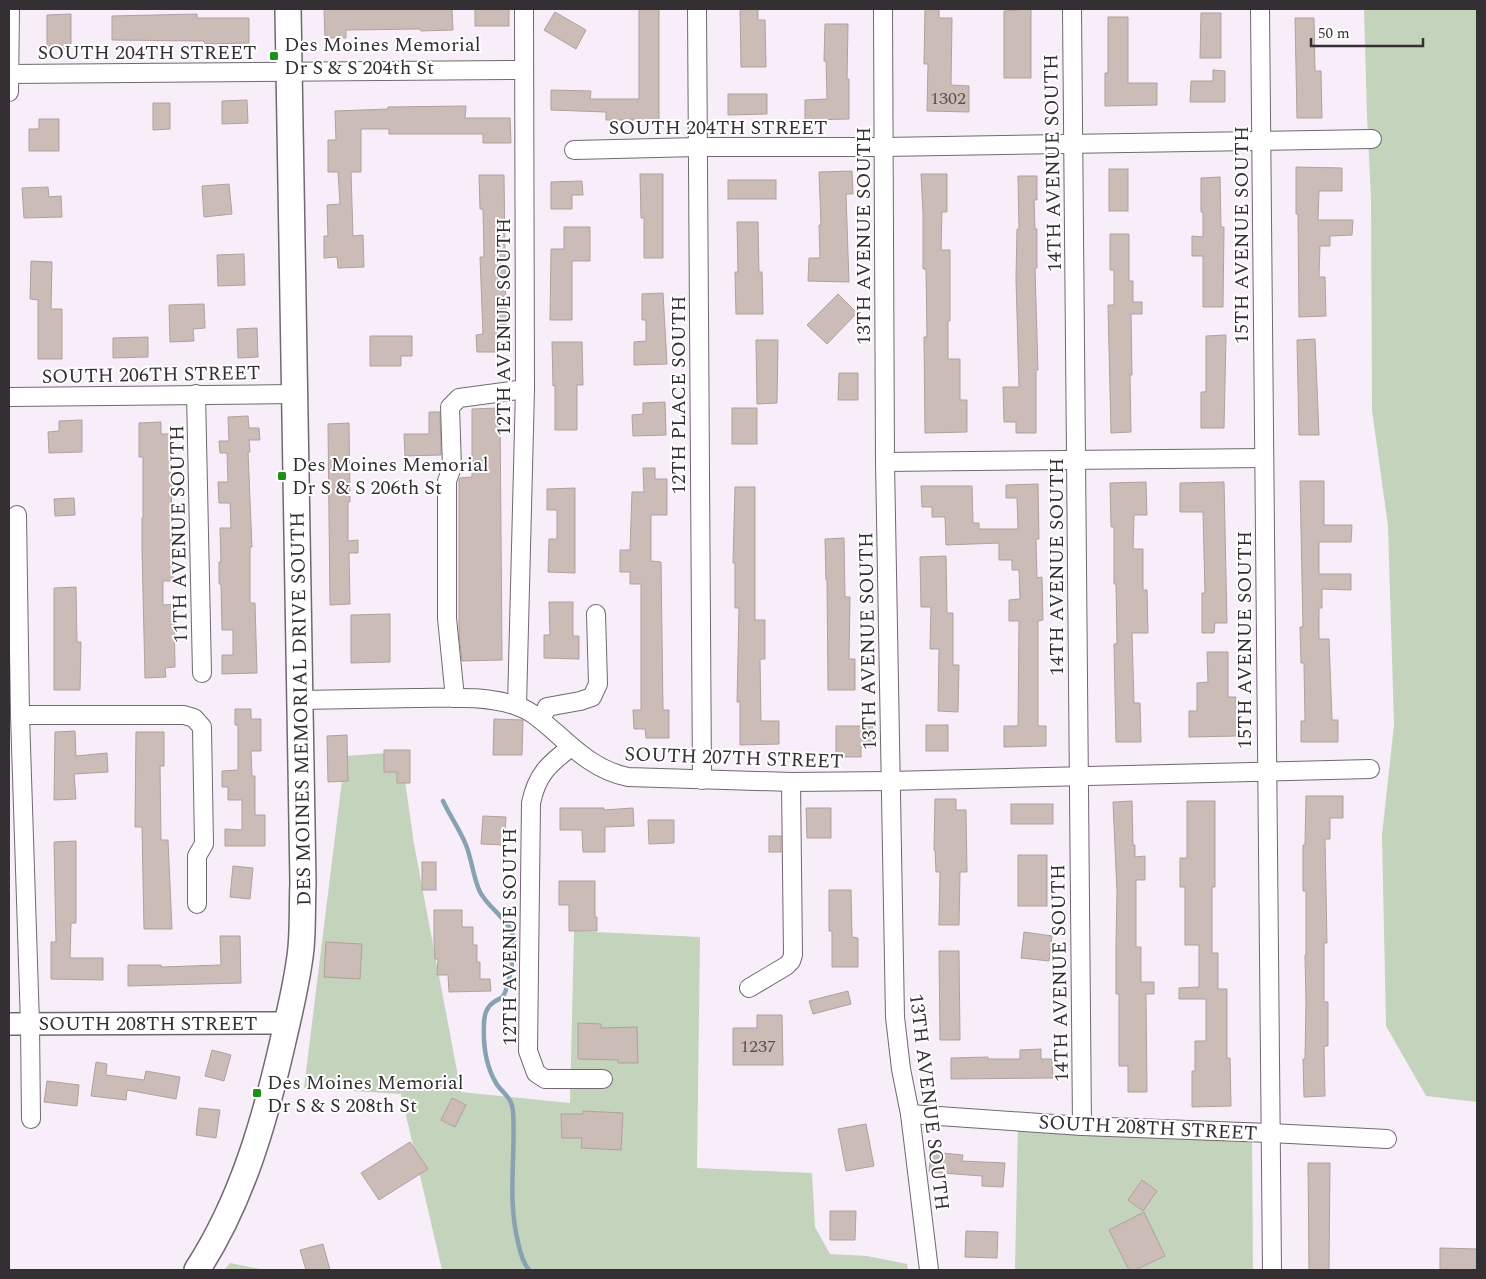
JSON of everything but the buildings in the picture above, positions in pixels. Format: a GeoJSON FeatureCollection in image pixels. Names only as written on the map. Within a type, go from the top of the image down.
{"type":"FeatureCollection","features":[{"type":"Feature","properties":{"kind":"main road","name":"DES MOINES MEMORIAL DRIVE SOUTH"},"geometry":{"type":"LineString","coordinates":[[198,1270],[240,1187],[269,1100],[287,1023],[301,948],[303,884],[288,9]]}},
{"type":"Feature","properties":{"kind":"street"},"geometry":{"type":"LineString","coordinates":[[9,92],[10,9]]}},
{"type":"Feature","properties":{"kind":"street","name":"12TH AVENUE SOUTH"},"geometry":{"type":"LineString","coordinates":[[517,706],[525,388],[524,9]]}},
{"type":"Feature","properties":{"kind":"street","name":"12TH PLACE SOUTH"},"geometry":{"type":"LineString","coordinates":[[697,9],[702,780]]}},
{"type":"Feature","properties":{"kind":"street","name":"13TH AVENUE SOUTH"},"geometry":{"type":"LineString","coordinates":[[883,9],[885,462],[894,1017],[901,1069],[910,1114],[929,1270]]}},
{"type":"Feature","properties":{"kind":"street","name":"14TH AVENUE SOUTH"},"geometry":{"type":"LineString","coordinates":[[1072,9],[1082,1126]]}},
{"type":"Feature","properties":{"kind":"street","name":"15TH AVENUE SOUTH"},"geometry":{"type":"LineString","coordinates":[[1260,9],[1272,1270]]}},
{"type":"Feature","properties":{"kind":"street","name":"SOUTH 204TH STREET"},"geometry":{"type":"LineString","coordinates":[[10,74],[524,70]]}},
{"type":"Feature","properties":{"kind":"street","name":"SOUTH 204TH STREET"},"geometry":{"type":"LineString","coordinates":[[574,150],[1372,139]]}},
{"type":"Feature","properties":{"kind":"street"},"geometry":{"type":"LineString","coordinates":[[455,698],[447,618],[447,481],[452,467],[450,407],[459,398],[525,388]]}},
{"type":"Feature","properties":{"kind":"street","name":"11TH AVENUE SOUTH"},"geometry":{"type":"LineString","coordinates":[[196,394],[202,673]]}},
{"type":"Feature","properties":{"kind":"street","name":"SOUTH 206TH STREET"},"geometry":{"type":"LineString","coordinates":[[9,397],[294,394]]}},
{"type":"Feature","properties":{"kind":"street"},"geometry":{"type":"LineString","coordinates":[[885,462],[1264,458]]}},
{"type":"Feature","properties":{"kind":"street"},"geometry":{"type":"LineString","coordinates":[[17,515],[20,715],[19,1024],[31,1119]]}},
{"type":"Feature","properties":{"kind":"street"},"geometry":{"type":"LineString","coordinates":[[541,720],[547,707],[592,697],[598,684],[596,614]]}},
{"type":"Feature","properties":{"kind":"street","name":"SOUTH 207TH STREET"},"geometry":{"type":"LineString","coordinates":[[300,700],[455,698],[487,700],[517,706],[541,720],[571,747],[597,766],[612,774],[628,778],[791,782],[890,781],[1370,769]]}},
{"type":"Feature","properties":{"kind":"street"},"geometry":{"type":"LineString","coordinates":[[20,715],[184,715],[194,718],[202,727],[204,844],[197,856],[197,904]]}},
{"type":"Feature","properties":{"kind":"street","name":"12TH AVENUE SOUTH"},"geometry":{"type":"LineString","coordinates":[[571,747],[542,772],[534,790],[531,803],[528,1051],[536,1073],[545,1079],[603,1079]]}},
{"type":"Feature","properties":{"kind":"street"},"geometry":{"type":"LineString","coordinates":[[749,988],[786,966],[791,961],[793,955],[791,782]]}},
{"type":"Feature","properties":{"kind":"street","name":"SOUTH 208TH STREET"},"geometry":{"type":"LineString","coordinates":[[19,1024],[287,1023]]}},
{"type":"Feature","properties":{"kind":"street","name":"SOUTH 208TH STREET"},"geometry":{"type":"LineString","coordinates":[[910,1114],[1082,1126],[1387,1139]]}},
{"type":"Feature","properties":{"kind":"green space"},"geometry":{"type":"Polygon","coordinates":[[[1364,9],[1477,9],[1477,1102],[1426,1096],[1386,1026],[1382,835],[1394,725],[1388,526],[1372,410],[1371,198],[1364,9]]]}},
{"type":"Feature","properties":{"kind":"green space"},"geometry":{"type":"Polygon","coordinates":[[[401,752],[414,844],[461,1092],[570,1103],[574,931],[700,937],[697,1168],[812,1173],[815,1227],[830,1254],[867,1256],[907,1264],[908,1270],[442,1270],[401,1094],[304,1088],[345,756],[401,752]]]}},
{"type":"Feature","properties":{"kind":"green space"},"geometry":{"type":"Polygon","coordinates":[[[1018,1122],[1252,1132],[1253,1270],[1015,1270],[1018,1122]]]}},
{"type":"Feature","properties":{"kind":"green space"},"geometry":{"type":"Polygon","coordinates":[[[230,1263],[265,1270],[224,1270],[230,1263]]]}},
{"type":"Feature","properties":{"kind":"waterway"},"geometry":{"type":"LineString","coordinates":[[443,801],[466,845],[480,892],[488,904],[503,919],[511,931],[514,942],[508,985],[502,997],[491,1004],[486,1011],[484,1039],[486,1054],[493,1076],[498,1086],[509,1099],[513,1111],[513,1209],[520,1250],[523,1261],[529,1270]]}},
{"type":"Feature","properties":{"kind":"place","name":"Des Moines Memorial Dr S & S 204th St"},"geometry":{"type":"Point","coordinates":[274,56]}},
{"type":"Feature","properties":{"kind":"place","name":"Des Moines Memorial Dr S & S 206th St"},"geometry":{"type":"Point","coordinates":[282,476]}},
{"type":"Feature","properties":{"kind":"place","name":"Des Moines Memorial Dr S & S 208th St"},"geometry":{"type":"Point","coordinates":[257,1093]}}]}
